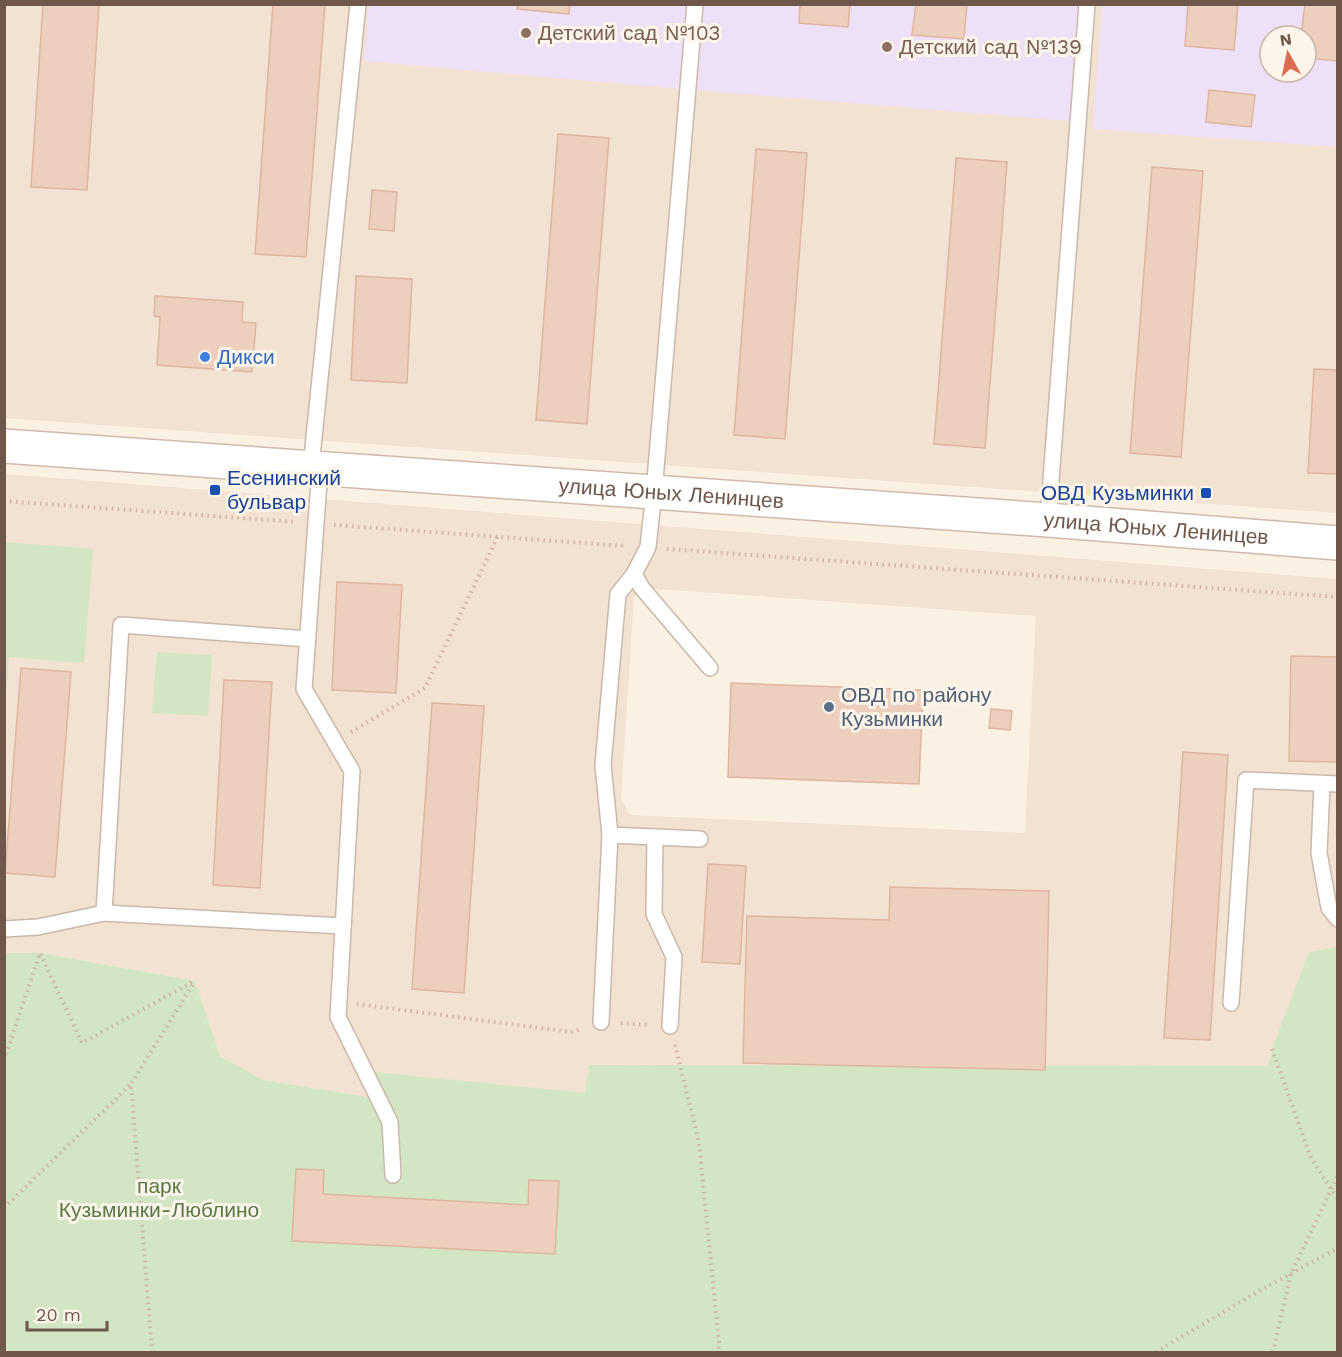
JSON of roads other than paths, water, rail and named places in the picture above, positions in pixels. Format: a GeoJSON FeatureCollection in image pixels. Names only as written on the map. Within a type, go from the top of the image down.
{"type":"FeatureCollection","features":[{"type":"Feature","properties":{"kind":"main road","name":"улица Юных Ленинцев"},"geometry":{"type":"LineString","coordinates":[[4,446],[1047,520],[1338,543]]}},
{"type":"Feature","properties":{"kind":"lane"},"geometry":{"type":"LineString","coordinates":[[358,4],[315,468],[304,689],[352,771],[338,1017],[390,1122],[393,1175]]}},
{"type":"Feature","properties":{"kind":"lane"},"geometry":{"type":"LineString","coordinates":[[601,1022],[610,835],[603,765],[618,594],[634,574],[648,547],[695,4]]}},
{"type":"Feature","properties":{"kind":"lane"},"geometry":{"type":"LineString","coordinates":[[1047,520],[1087,4]]}},
{"type":"Feature","properties":{"kind":"lane"},"geometry":{"type":"LineString","coordinates":[[634,574],[642,588],[710,668]]}},
{"type":"Feature","properties":{"kind":"lane"},"geometry":{"type":"LineString","coordinates":[[104,913],[121,626],[308,639]]}},
{"type":"Feature","properties":{"kind":"lane"},"geometry":{"type":"LineString","coordinates":[[1231,1003],[1246,780],[1338,784]]}},
{"type":"Feature","properties":{"kind":"lane"},"geometry":{"type":"LineString","coordinates":[[1322,783],[1318,853],[1329,908],[1338,919]]}},
{"type":"Feature","properties":{"kind":"lane"},"geometry":{"type":"LineString","coordinates":[[610,835],[700,839]]}},
{"type":"Feature","properties":{"kind":"lane"},"geometry":{"type":"LineString","coordinates":[[655,837],[654,914],[674,957],[670,1026]]}},
{"type":"Feature","properties":{"kind":"lane"},"geometry":{"type":"LineString","coordinates":[[4,928],[38,927],[104,913],[343,926]]}},
{"type":"Feature","properties":{"kind":"place","name":"Детский сад №103"},"geometry":{"type":"Point","coordinates":[526,33]}},
{"type":"Feature","properties":{"kind":"place","name":"Детский сад №139"},"geometry":{"type":"Point","coordinates":[887,47]}},
{"type":"Feature","properties":{"kind":"place","name":"Дикси"},"geometry":{"type":"Point","coordinates":[205,357]}},
{"type":"Feature","properties":{"kind":"place","name":"Есенинский бульвар"},"geometry":{"type":"Point","coordinates":[215,490]}},
{"type":"Feature","properties":{"kind":"place","name":"ОВД Кузьминки"},"geometry":{"type":"Point","coordinates":[1206,493]}},
{"type":"Feature","properties":{"kind":"place","name":"ОВД по району Кузьминки"},"geometry":{"type":"Point","coordinates":[829,707]}},
{"type":"Feature","properties":{"kind":"park label","name":"парк Кузьминки-Люблино"},"geometry":{"type":"Point","coordinates":[159,1198]}}]}
